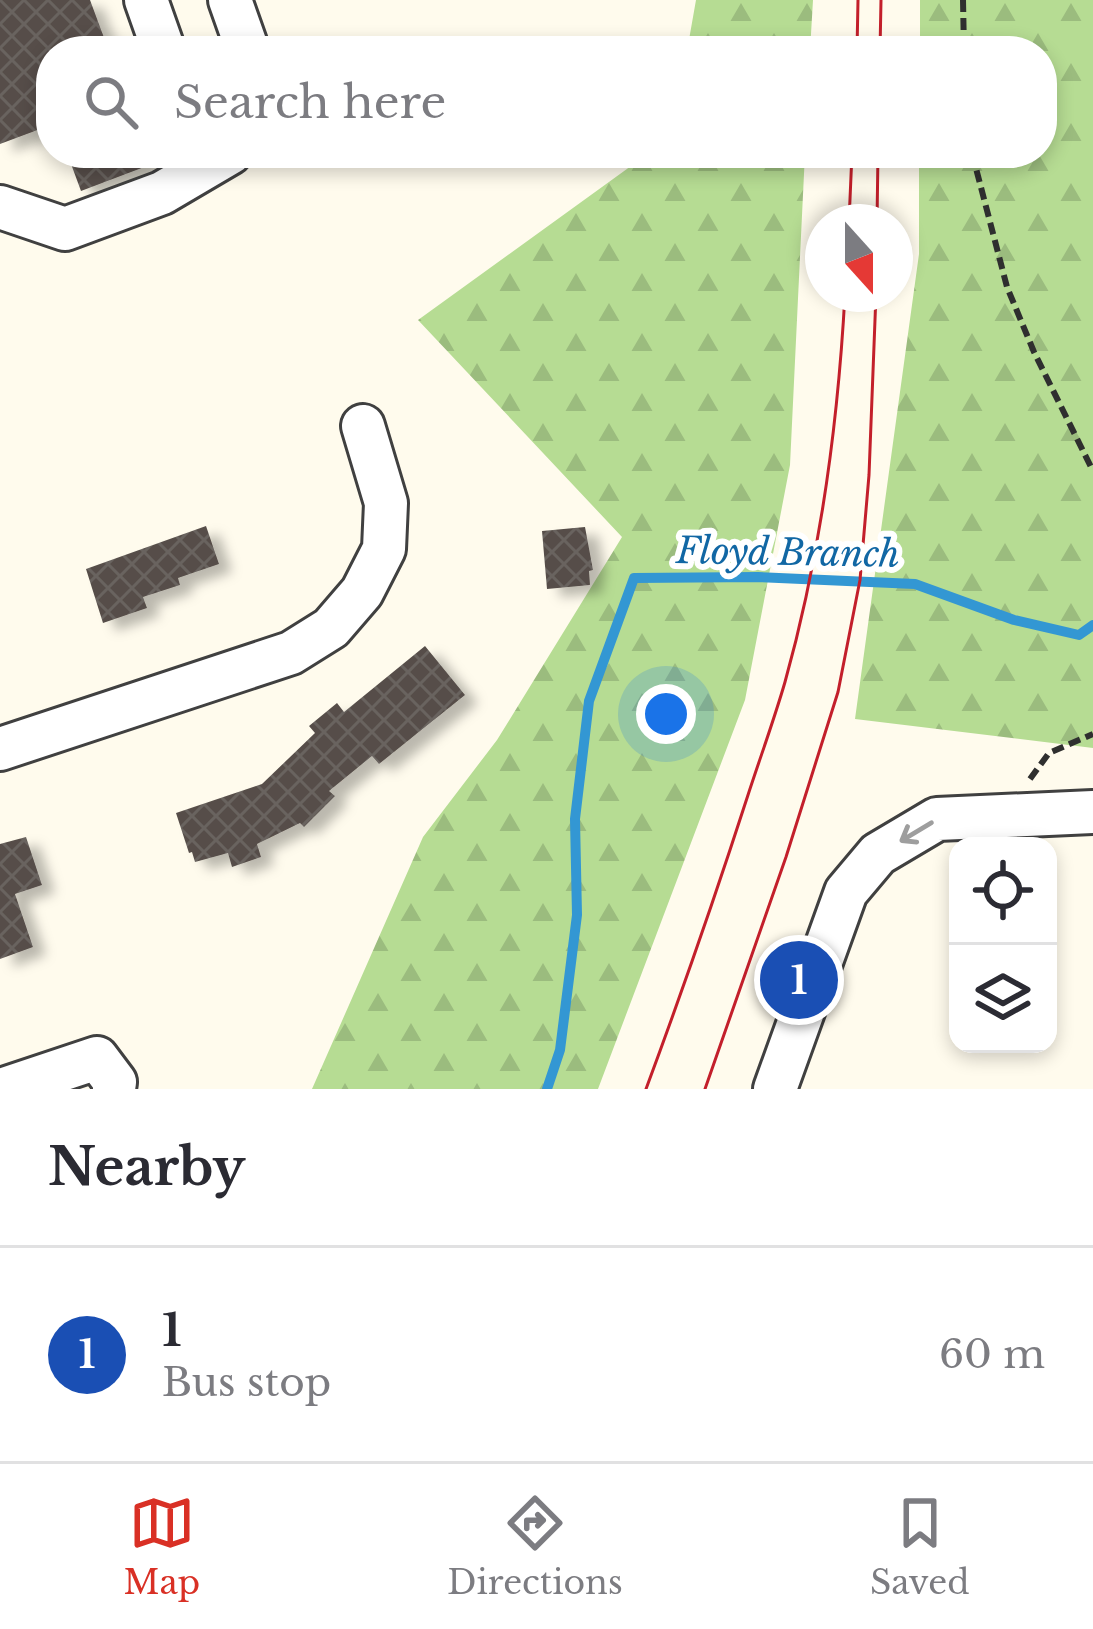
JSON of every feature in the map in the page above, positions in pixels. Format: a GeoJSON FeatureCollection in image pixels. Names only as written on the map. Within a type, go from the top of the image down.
{"type":"FeatureCollection","features":[{"type":"Feature","properties":{"kind":"street"},"geometry":{"type":"LineString","coordinates":[[146,0],[159,36]]}},
{"type":"Feature","properties":{"kind":"street"},"geometry":{"type":"LineString","coordinates":[[230,0],[243,36]]}},
{"type":"Feature","properties":{"kind":"street"},"geometry":{"type":"LineString","coordinates":[[0,207],[65,229],[162,193],[198,168]]}},
{"type":"Feature","properties":{"kind":"street"},"geometry":{"type":"LineString","coordinates":[[0,749],[291,652],[331,628],[362,592],[384,549],[386,503],[363,426]]}},
{"type":"Feature","properties":{"kind":"street"},"geometry":{"type":"LineString","coordinates":[[776,1089],[846,892],[878,854],[938,819],[1027,802],[1093,812]]}},
{"type":"Feature","properties":{"kind":"street"},"geometry":{"type":"LineString","coordinates":[[4,1089],[97,1058],[115,1082],[114,1089]]}},
{"type":"Feature","properties":{"kind":"path"},"geometry":{"type":"LineString","coordinates":[[963,0],[964,36]]}},
{"type":"Feature","properties":{"kind":"path"},"geometry":{"type":"LineString","coordinates":[[976,168],[1007,287],[1093,471]]}},
{"type":"Feature","properties":{"kind":"path"},"geometry":{"type":"LineString","coordinates":[[1027,802],[1049,753],[1093,734]]}},
{"type":"Feature","properties":{"kind":"green space"},"geometry":{"type":"Polygon","coordinates":[[[696,0],[813,0],[811,36],[690,36],[696,0]]]}},
{"type":"Feature","properties":{"kind":"green space"},"geometry":{"type":"Polygon","coordinates":[[[920,0],[1093,0],[1093,748],[855,719],[913,312],[919,168],[1057,168],[1057,36],[920,36],[920,0]]]}},
{"type":"Feature","properties":{"kind":"green space"},"geometry":{"type":"Polygon","coordinates":[[[628,168],[804,168],[790,465],[745,700],[598,1089],[312,1089],[423,837],[497,740],[622,537],[418,320],[628,168]]]}},
{"type":"Feature","properties":{"kind":"building"},"geometry":{"type":"Polygon","coordinates":[[[0,0],[90,0],[103,36],[36,36],[36,131],[0,144],[0,0]]]}},
{"type":"Feature","properties":{"kind":"building"},"geometry":{"type":"Polygon","coordinates":[[[73,168],[142,168],[81,191],[73,168]]]}},
{"type":"Feature","properties":{"kind":"building"},"geometry":{"type":"Polygon","coordinates":[[[206,526],[219,564],[178,578],[180,585],[143,597],[147,608],[103,623],[86,569],[206,526]]]}},
{"type":"Feature","properties":{"kind":"building"},"geometry":{"type":"Polygon","coordinates":[[[585,527],[593,570],[589,571],[590,585],[547,589],[542,531],[585,527]]]}},
{"type":"Feature","properties":{"kind":"building"},"geometry":{"type":"Polygon","coordinates":[[[425,646],[465,695],[379,764],[372,756],[329,791],[335,796],[304,827],[300,823],[257,844],[261,857],[232,867],[228,853],[195,862],[176,813],[262,784],[315,733],[309,726],[337,703],[344,712],[425,646]]]}},
{"type":"Feature","properties":{"kind":"building"},"geometry":{"type":"Polygon","coordinates":[[[26,837],[42,885],[15,894],[33,947],[0,959],[0,844],[26,837]]]}},
{"type":"Feature","properties":{"kind":"waterway","name":"Floyd Branch"},"geometry":{"type":"LineString","coordinates":[[547,1089],[560,1050],[577,915],[575,819],[589,701],[634,578],[758,577],[915,584],[1014,620],[1079,635],[1093,625]]}},
{"type":"Feature","properties":{"kind":"tram line"},"geometry":{"type":"LineString","coordinates":[[857,36],[858,0]]}},
{"type":"Feature","properties":{"kind":"tram line"},"geometry":{"type":"LineString","coordinates":[[880,36],[881,0]]}},
{"type":"Feature","properties":{"kind":"tram line"},"geometry":{"type":"LineString","coordinates":[[850,204],[851,168]]}},
{"type":"Feature","properties":{"kind":"tram line"},"geometry":{"type":"LineString","coordinates":[[877,204],[878,168]]}},
{"type":"Feature","properties":{"kind":"tram line"},"geometry":{"type":"LineString","coordinates":[[646,1089],[724,869],[797,635],[826,490],[844,312]]}},
{"type":"Feature","properties":{"kind":"tram line"},"geometry":{"type":"LineString","coordinates":[[705,1089],[838,692],[860,580],[875,312]]}},
{"type":"Feature","properties":{"kind":"place","name":"1"},"geometry":{"type":"Point","coordinates":[799,980]}}]}
